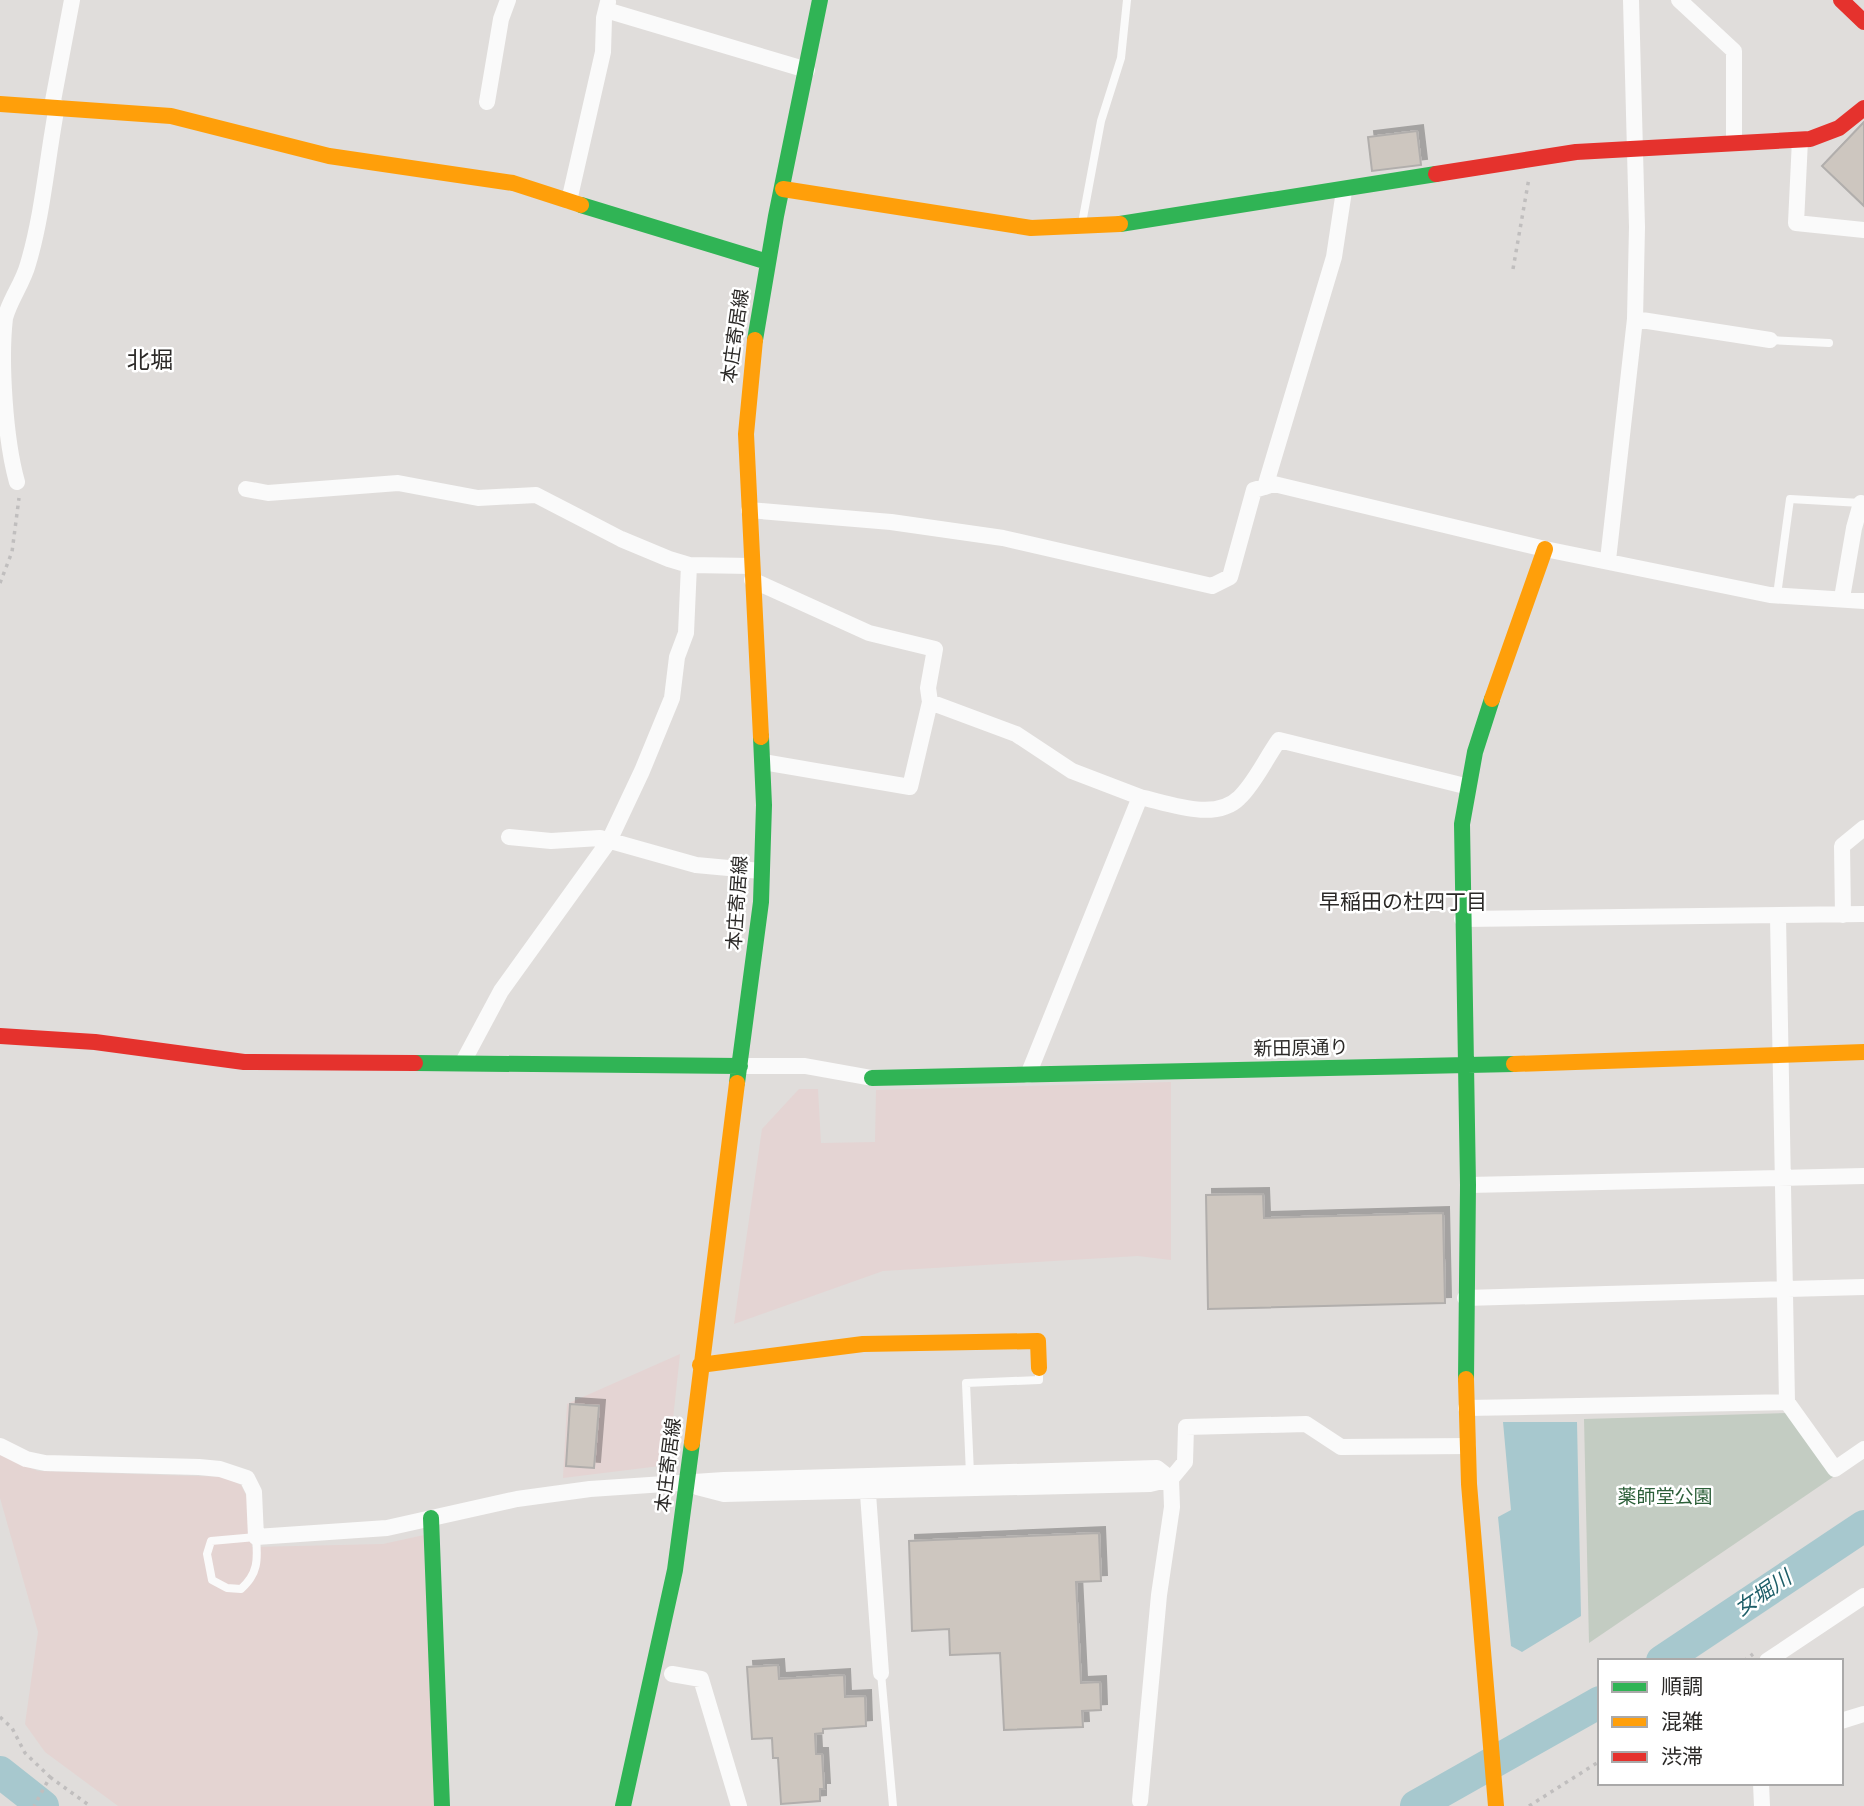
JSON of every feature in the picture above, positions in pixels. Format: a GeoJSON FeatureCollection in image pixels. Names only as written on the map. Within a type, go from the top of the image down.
{"type":"FeatureCollection","features":[{"type":"Feature","properties":{"kind":"street"},"geometry":{"type":"LineString","coordinates":[[16,482],[10,457],[1,371],[2,334],[5,316],[28,265],[72,0]]}},
{"type":"Feature","properties":{"kind":"street"},"geometry":{"type":"LineString","coordinates":[[487,102],[501,19],[508,0]]}},
{"type":"Feature","properties":{"kind":"street","name":"本庄寄居線"},"geometry":{"type":"LineString","coordinates":[[624,1806],[675,1570],[688,1485],[700,1365],[761,902],[762,762],[746,434],[748,385],[768,262],[820,0]]}},
{"type":"Feature","properties":{"kind":"street"},"geometry":{"type":"LineString","coordinates":[[1608,560],[1636,318],[1637,226],[1630,0]]}},
{"type":"Feature","properties":{"kind":"street"},"geometry":{"type":"LineString","coordinates":[[1679,0],[1734,51],[1734,142]]}},
{"type":"Feature","properties":{"kind":"street"},"geometry":{"type":"LineString","coordinates":[[1841,0],[1864,22]]}},
{"type":"Feature","properties":{"kind":"street"},"geometry":{"type":"LineString","coordinates":[[569,201],[603,52],[608,5],[807,70]]}},
{"type":"Feature","properties":{"kind":"street"},"geometry":{"type":"LineString","coordinates":[[0,104],[171,116],[329,156],[439,170],[513,183],[727,252],[768,262]]}},
{"type":"Feature","properties":{"kind":"street"},"geometry":{"type":"LineString","coordinates":[[783,189],[1031,228],[1117,224],[1344,191],[1532,159],[1633,147],[1800,141],[1839,128],[1864,108]]}},
{"type":"Feature","properties":{"kind":"street"},"geometry":{"type":"LineString","coordinates":[[1800,141],[1796,223],[1864,230]]}},
{"type":"Feature","properties":{"kind":"street"},"geometry":{"type":"LineString","coordinates":[[1265,487],[1334,257],[1343,215],[1344,191]]}},
{"type":"Feature","properties":{"kind":"street"},"geometry":{"type":"LineString","coordinates":[[1636,318],[1770,340]]}},
{"type":"Feature","properties":{"kind":"street"},"geometry":{"type":"LineString","coordinates":[[246,489],[268,493],[397,483],[478,498],[536,495],[621,539],[689,565],[752,573],[869,632],[935,649],[928,688],[930,702],[910,787],[762,762]]}},
{"type":"Feature","properties":{"kind":"street"},"geometry":{"type":"LineString","coordinates":[[749,510],[891,522],[1003,538],[1212,586],[1230,577],[1254,490],[1274,484],[1545,549],[1777,595],[1864,601]]}},
{"type":"Feature","properties":{"kind":"street"},"geometry":{"type":"LineString","coordinates":[[1842,598],[1853,528],[1861,503]]}},
{"type":"Feature","properties":{"kind":"street"},"geometry":{"type":"LineString","coordinates":[[1496,1806],[1466,1408],[1468,1185],[1462,919],[1465,786],[1475,744],[1531,601],[1545,549]]}},
{"type":"Feature","properties":{"kind":"street"},"geometry":{"type":"LineString","coordinates":[[463,1062],[500,991],[609,841],[671,698],[677,657],[686,633],[689,565]]}},
{"type":"Feature","properties":{"kind":"street"},"geometry":{"type":"LineString","coordinates":[[930,702],[1016,734],[1072,771],[1140,797],[1208,811],[1228,806],[1239,798],[1279,740],[1465,786]]}},
{"type":"Feature","properties":{"kind":"street"},"geometry":{"type":"LineString","coordinates":[[1028,1074],[1140,797]]}},
{"type":"Feature","properties":{"kind":"street"},"geometry":{"type":"LineString","coordinates":[[1843,915],[1842,846],[1864,828]]}},
{"type":"Feature","properties":{"kind":"street"},"geometry":{"type":"LineString","coordinates":[[509,837],[551,841],[609,841],[696,865],[761,871]]}},
{"type":"Feature","properties":{"kind":"street"},"geometry":{"type":"LineString","coordinates":[[1462,919],[1864,914]]}},
{"type":"Feature","properties":{"kind":"street"},"geometry":{"type":"LineString","coordinates":[[1778,917],[1778,1055],[1787,1402],[1835,1469],[1864,1449]]}},
{"type":"Feature","properties":{"kind":"street"},"geometry":{"type":"LineString","coordinates":[[0,1036],[95,1042],[244,1062],[740,1066]]}},
{"type":"Feature","properties":{"kind":"street","name":"新田原通り"},"geometry":{"type":"LineString","coordinates":[[740,1066],[805,1066],[872,1078],[1465,1066],[1864,1052]]}},
{"type":"Feature","properties":{"kind":"street"},"geometry":{"type":"LineString","coordinates":[[1468,1185],[1864,1176]]}},
{"type":"Feature","properties":{"kind":"street"},"geometry":{"type":"LineString","coordinates":[[1465,1298],[1864,1287]]}},
{"type":"Feature","properties":{"kind":"street"},"geometry":{"type":"LineString","coordinates":[[700,1365],[863,1344],[1038,1341],[1039,1368]]}},
{"type":"Feature","properties":{"kind":"street"},"geometry":{"type":"LineString","coordinates":[[1466,1408],[1787,1402]]}},
{"type":"Feature","properties":{"kind":"street"},"geometry":{"type":"LineString","coordinates":[[1,1446],[26,1459],[45,1463],[199,1466],[220,1469],[247,1478],[254,1492],[257,1537],[387,1528],[517,1499],[590,1489],[688,1485],[724,1494],[868,1483],[970,1480],[1150,1484],[1171,1479],[1185,1462],[1186,1427],[1306,1424],[1341,1447],[1468,1446]]}},
{"type":"Feature","properties":{"kind":"street"},"geometry":{"type":"LineString","coordinates":[[1140,1801],[1159,1595],[1172,1507],[1171,1479]]}},
{"type":"Feature","properties":{"kind":"street"},"geometry":{"type":"LineString","coordinates":[[868,1483],[881,1673]]}},
{"type":"Feature","properties":{"kind":"street"},"geometry":{"type":"LineString","coordinates":[[431,1518],[442,1806]]}},
{"type":"Feature","properties":{"kind":"street"},"geometry":{"type":"LineString","coordinates":[[1770,1659],[1864,1596]]}},
{"type":"Feature","properties":{"kind":"street"},"geometry":{"type":"LineString","coordinates":[[672,1674],[701,1679],[739,1806]]}},
{"type":"Feature","properties":{"kind":"street"},"geometry":{"type":"LineString","coordinates":[[1843,1720],[1864,1714]]}},
{"type":"Feature","properties":{"kind":"street"},"geometry":{"type":"LineString","coordinates":[[1760,1785],[1762,1806]]}},
{"type":"Feature","properties":{"kind":"lane"},"geometry":{"type":"LineString","coordinates":[[1082,226],[1101,121],[1121,58],[1127,0]]}},
{"type":"Feature","properties":{"kind":"lane"},"geometry":{"type":"LineString","coordinates":[[1770,340],[1829,343]]}},
{"type":"Feature","properties":{"kind":"lane"},"geometry":{"type":"LineString","coordinates":[[1777,595],[1790,499],[1861,503]]}},
{"type":"Feature","properties":{"kind":"lane"},"geometry":{"type":"LineString","coordinates":[[970,1480],[966,1383],[1039,1380],[1039,1368]]}},
{"type":"Feature","properties":{"kind":"lane"},"geometry":{"type":"LineString","coordinates":[[257,1537],[258,1560],[253,1578],[241,1589],[227,1588],[212,1580],[207,1554],[211,1541],[257,1537]]}},
{"type":"Feature","properties":{"kind":"lane"},"geometry":{"type":"LineString","coordinates":[[881,1673],[893,1806]]}},
{"type":"Feature","properties":{"kind":"path"},"geometry":{"type":"LineString","coordinates":[[1513,269],[1532,159]]}},
{"type":"Feature","properties":{"kind":"path"},"geometry":{"type":"LineString","coordinates":[[0,583],[12,552],[18,524],[20,503],[16,482]]}},
{"type":"Feature","properties":{"kind":"path"},"geometry":{"type":"LineString","coordinates":[[0,1717],[12,1728],[25,1753],[50,1777],[90,1806]]}},
{"type":"Feature","properties":{"kind":"path"},"geometry":{"type":"LineString","coordinates":[[1529,1806],[1598,1762]]}},
{"type":"Feature","properties":{"kind":"path"},"geometry":{"type":"LineString","coordinates":[[34,1806],[50,1777]]}},
{"type":"Feature","properties":{"kind":"shaded area"},"geometry":{"type":"Polygon","coordinates":[[[1171,1082],[1171,1260],[1138,1256],[883,1271],[734,1324],[762,1129],[799,1089],[818,1089],[821,1143],[875,1142],[876,1090],[1171,1082]]]}},
{"type":"Feature","properties":{"kind":"shaded area"},"geometry":{"type":"Polygon","coordinates":[[[680,1354],[668,1465],[563,1478],[567,1404],[680,1354]]]}},
{"type":"Feature","properties":{"kind":"shaded area"},"geometry":{"type":"Polygon","coordinates":[[[0,1455],[38,1471],[225,1477],[241,1485],[247,1497],[252,1547],[383,1544],[424,1535],[434,1806],[118,1806],[45,1752],[25,1724],[38,1632],[0,1498],[0,1455]]]}},
{"type":"Feature","properties":{"kind":"green space","name":"薬師堂公園"},"geometry":{"type":"Polygon","coordinates":[[[1787,1413],[1833,1477],[1589,1643],[1584,1419],[1787,1413]]]}},
{"type":"Feature","properties":{"kind":"water"},"geometry":{"type":"Polygon","coordinates":[[[1503,1422],[1577,1422],[1581,1616],[1522,1652],[1511,1646],[1498,1517],[1511,1510],[1503,1422]]]}},
{"type":"Feature","properties":{"kind":"building"},"geometry":{"type":"Polygon","coordinates":[[[1864,122],[1864,206],[1822,166],[1864,122]]]}},
{"type":"Feature","properties":{"kind":"building"},"geometry":{"type":"Polygon","coordinates":[[[1417,131],[1421,165],[1372,171],[1368,137],[1417,131]]]}},
{"type":"Feature","properties":{"kind":"building"},"geometry":{"type":"Polygon","coordinates":[[[1263,1194],[1264,1218],[1443,1213],[1445,1303],[1208,1309],[1206,1195],[1263,1194]]]}},
{"type":"Feature","properties":{"kind":"building"},"geometry":{"type":"Polygon","coordinates":[[[570,1404],[599,1406],[594,1468],[566,1466],[570,1404]]]}},
{"type":"Feature","properties":{"kind":"building"},"geometry":{"type":"Polygon","coordinates":[[[1099,1533],[1101,1581],[1076,1582],[1081,1683],[1100,1682],[1101,1710],[1082,1711],[1083,1727],[1004,1730],[1000,1653],[950,1655],[949,1629],[912,1631],[909,1541],[1099,1533]]]}},
{"type":"Feature","properties":{"kind":"building"},"geometry":{"type":"Polygon","coordinates":[[[778,1665],[779,1679],[844,1675],[845,1697],[865,1696],[866,1726],[823,1729],[823,1733],[815,1734],[816,1754],[822,1754],[824,1789],[820,1789],[820,1801],[781,1804],[778,1758],[773,1758],[772,1738],[752,1739],[747,1667],[778,1665]]]}},
{"type":"Feature","properties":{"kind":"waterway","name":"女堀川"},"geometry":{"type":"LineString","coordinates":[[1665,1659],[1864,1526]]}},
{"type":"Feature","properties":{"kind":"waterway","name":"女堀川"},"geometry":{"type":"LineString","coordinates":[[1416,1806],[1598,1703]]}},
{"type":"Feature","properties":{"kind":"waterway","name":"女堀川"},"geometry":{"type":"LineString","coordinates":[[0,1772],[43,1806]]}},
{"type":"Feature","properties":{"kind":"traffic: fast"},"geometry":{"type":"LineString","coordinates":[[755,340],[776,216],[820,0]]}},
{"type":"Feature","properties":{"kind":"traffic: fast"},"geometry":{"type":"LineString","coordinates":[[1120,224],[1436,174]]}},
{"type":"Feature","properties":{"kind":"traffic: fast"},"geometry":{"type":"LineString","coordinates":[[581,205],[768,262]]}},
{"type":"Feature","properties":{"kind":"traffic: fast"},"geometry":{"type":"LineString","coordinates":[[1466,1379],[1468,1185],[1462,824],[1475,752],[1492,699]]}},
{"type":"Feature","properties":{"kind":"traffic: fast"},"geometry":{"type":"LineString","coordinates":[[737,1083],[761,902],[764,805],[761,737]]}},
{"type":"Feature","properties":{"kind":"traffic: fast"},"geometry":{"type":"LineString","coordinates":[[415,1063],[740,1066]]}},
{"type":"Feature","properties":{"kind":"traffic: fast"},"geometry":{"type":"LineString","coordinates":[[872,1078],[1514,1064]]}},
{"type":"Feature","properties":{"kind":"traffic: fast"},"geometry":{"type":"LineString","coordinates":[[623,1806],[675,1570],[692,1443]]}},
{"type":"Feature","properties":{"kind":"traffic: fast"},"geometry":{"type":"LineString","coordinates":[[431,1518],[442,1806]]}},
{"type":"Feature","properties":{"kind":"traffic: slow"},"geometry":{"type":"LineString","coordinates":[[0,104],[171,116],[329,156],[513,183],[581,205]]}},
{"type":"Feature","properties":{"kind":"traffic: slow"},"geometry":{"type":"LineString","coordinates":[[783,189],[1031,228],[1120,224]]}},
{"type":"Feature","properties":{"kind":"traffic: slow"},"geometry":{"type":"LineString","coordinates":[[755,340],[746,434],[761,737]]}},
{"type":"Feature","properties":{"kind":"traffic: slow"},"geometry":{"type":"LineString","coordinates":[[1492,699],[1545,549]]}},
{"type":"Feature","properties":{"kind":"traffic: slow"},"geometry":{"type":"LineString","coordinates":[[1514,1064],[1864,1052]]}},
{"type":"Feature","properties":{"kind":"traffic: slow"},"geometry":{"type":"LineString","coordinates":[[692,1443],[737,1083]]}},
{"type":"Feature","properties":{"kind":"traffic: slow"},"geometry":{"type":"LineString","coordinates":[[700,1365],[863,1344],[1038,1341],[1039,1368]]}},
{"type":"Feature","properties":{"kind":"traffic: slow"},"geometry":{"type":"LineString","coordinates":[[1466,1379],[1469,1484],[1496,1806]]}},
{"type":"Feature","properties":{"kind":"traffic: jam"},"geometry":{"type":"LineString","coordinates":[[1841,0],[1864,22]]}},
{"type":"Feature","properties":{"kind":"traffic: jam"},"geometry":{"type":"LineString","coordinates":[[1436,174],[1576,152],[1810,139],[1839,128],[1864,108]]}},
{"type":"Feature","properties":{"kind":"traffic: jam"},"geometry":{"type":"LineString","coordinates":[[0,1036],[95,1042],[244,1062],[415,1063]]}},
{"type":"Feature","properties":{"kind":"district","name":"北堀"},"geometry":{"type":"Point","coordinates":[150,360]}},
{"type":"Feature","properties":{"kind":"district","name":"早稲田の杜四丁目"},"geometry":{"type":"Point","coordinates":[1403,902]}}]}
